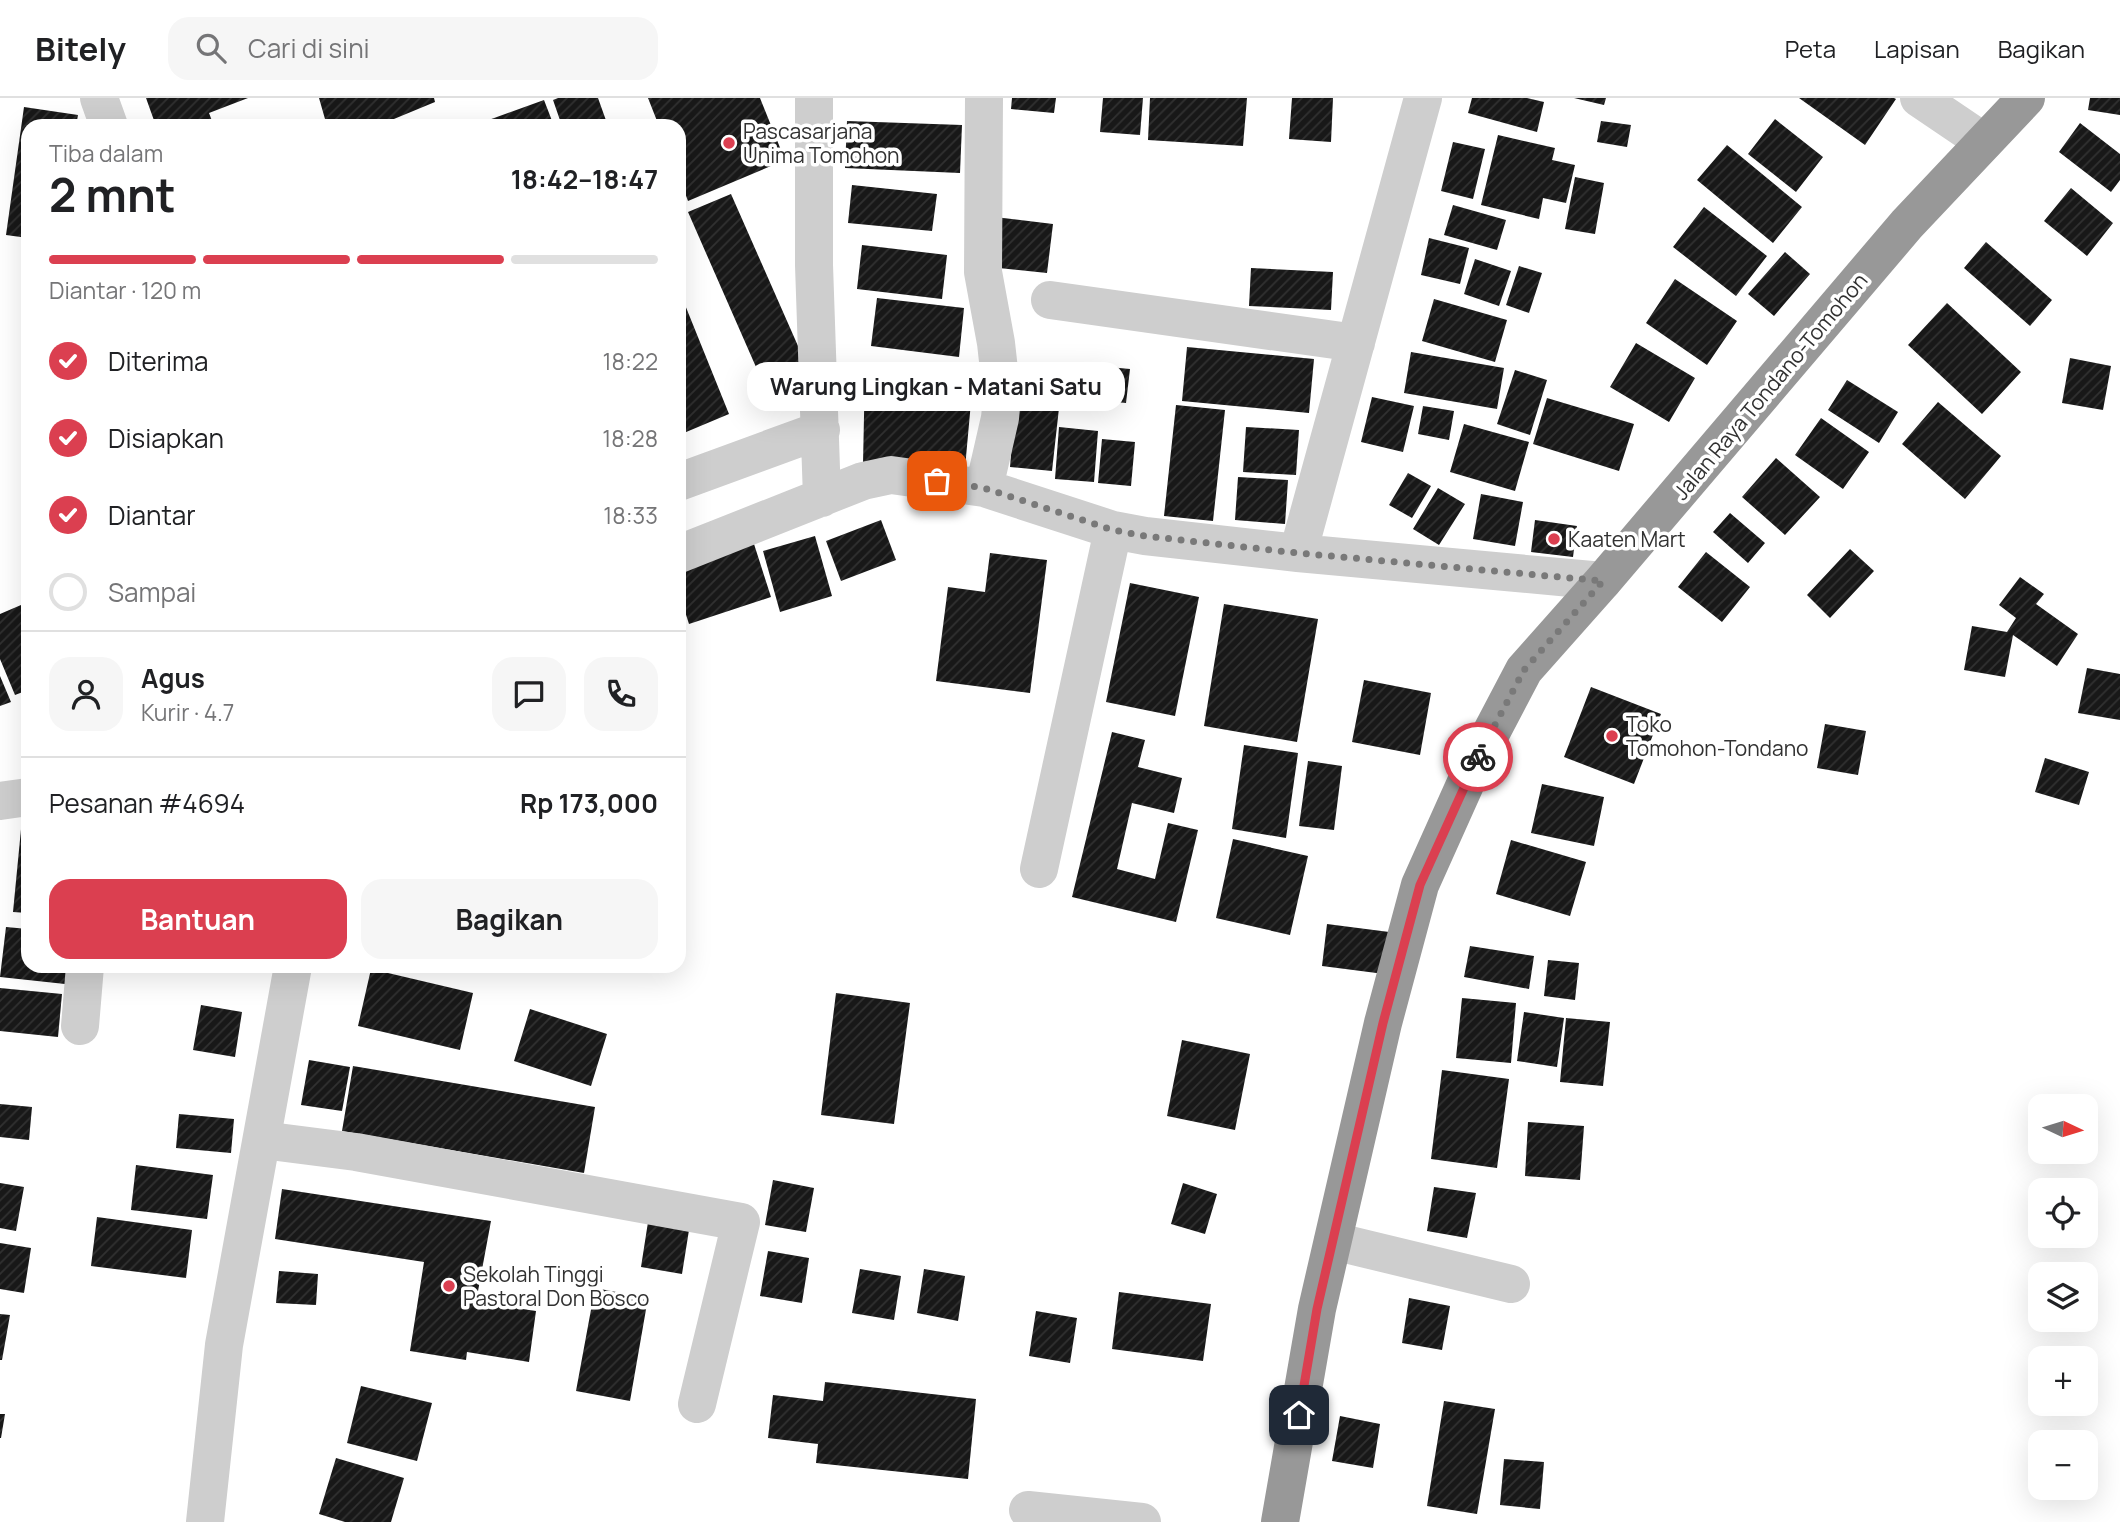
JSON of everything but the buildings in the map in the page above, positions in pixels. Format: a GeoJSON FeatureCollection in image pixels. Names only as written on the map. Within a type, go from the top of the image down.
{"type":"FeatureCollection","features":[{"type":"Feature","properties":{"kind":"highway","name":"Jalan Raya Tondano-Tomohon"},"geometry":{"type":"LineString","coordinates":[[1280,1522],[1317,1309],[1383,1023],[1420,885],[1472,769],[1524,670],[1907,224],[2025,98]]}},
{"type":"Feature","properties":{"kind":"street"},"geometry":{"type":"LineString","coordinates":[[99,98],[106,119]]}},
{"type":"Feature","properties":{"kind":"street"},"geometry":{"type":"LineString","coordinates":[[814,98],[814,265],[822,498]]}},
{"type":"Feature","properties":{"kind":"street"},"geometry":{"type":"LineString","coordinates":[[984,98],[983,272],[996,343],[1002,397],[1000,418],[984,488]]}},
{"type":"Feature","properties":{"kind":"street"},"geometry":{"type":"LineString","coordinates":[[1298,553],[1423,98]]}},
{"type":"Feature","properties":{"kind":"street"},"geometry":{"type":"LineString","coordinates":[[1919,98],[1984,142]]}},
{"type":"Feature","properties":{"kind":"street"},"geometry":{"type":"LineString","coordinates":[[1050,300],[1356,343]]}},
{"type":"Feature","properties":{"kind":"street"},"geometry":{"type":"LineString","coordinates":[[686,479],[821,430]]}},
{"type":"Feature","properties":{"kind":"street"},"geometry":{"type":"LineString","coordinates":[[686,551],[863,481],[891,475],[984,488],[1113,530],[1145,536],[1603,581]]}},
{"type":"Feature","properties":{"kind":"street"},"geometry":{"type":"LineString","coordinates":[[1039,869],[1113,530]]}},
{"type":"Feature","properties":{"kind":"street"},"geometry":{"type":"LineString","coordinates":[[0,801],[21,798]]}},
{"type":"Feature","properties":{"kind":"street"},"geometry":{"type":"LineString","coordinates":[[80,1026],[84,973]]}},
{"type":"Feature","properties":{"kind":"street"},"geometry":{"type":"LineString","coordinates":[[205,1522],[224,1345],[292,973]]}},
{"type":"Feature","properties":{"kind":"street"},"geometry":{"type":"LineString","coordinates":[[262,1140],[370,1155],[741,1222],[697,1404]]}},
{"type":"Feature","properties":{"kind":"street"},"geometry":{"type":"LineString","coordinates":[[1333,1241],[1511,1284]]}},
{"type":"Feature","properties":{"kind":"street"},"geometry":{"type":"LineString","coordinates":[[1028,1510],[1142,1522]]}},
{"type":"Feature","properties":{"kind":"way so far"},"geometry":{"type":"LineString","coordinates":[[937,481],[984,488],[1113,530],[1145,536],[1603,581],[1524,670],[1478,757]]}},
{"type":"Feature","properties":{"kind":"place","name":"Pascasarjana Unima Tomohon"},"geometry":{"type":"Point","coordinates":[729,143]}},
{"type":"Feature","properties":{"kind":"place","name":"Warung Lingkan - Matani Satu"},"geometry":{"type":"Point","coordinates":[937,481]}},
{"type":"Feature","properties":{"kind":"place","name":"Kaaten Mart"},"geometry":{"type":"Point","coordinates":[1554,539]}},
{"type":"Feature","properties":{"kind":"place","name":"Toko Tomohon-Tondano"},"geometry":{"type":"Point","coordinates":[1612,736]}},
{"type":"Feature","properties":{"kind":"place","name":"Sekolah Tinggi Pastoral Don Bosco"},"geometry":{"type":"Point","coordinates":[449,1286]}},
{"type":"Feature","properties":{"kind":"route"},"geometry":{"type":"LineString","coordinates":[[1299,1415],[1317,1309],[1383,1023],[1420,885],[1478,757]]}}]}
